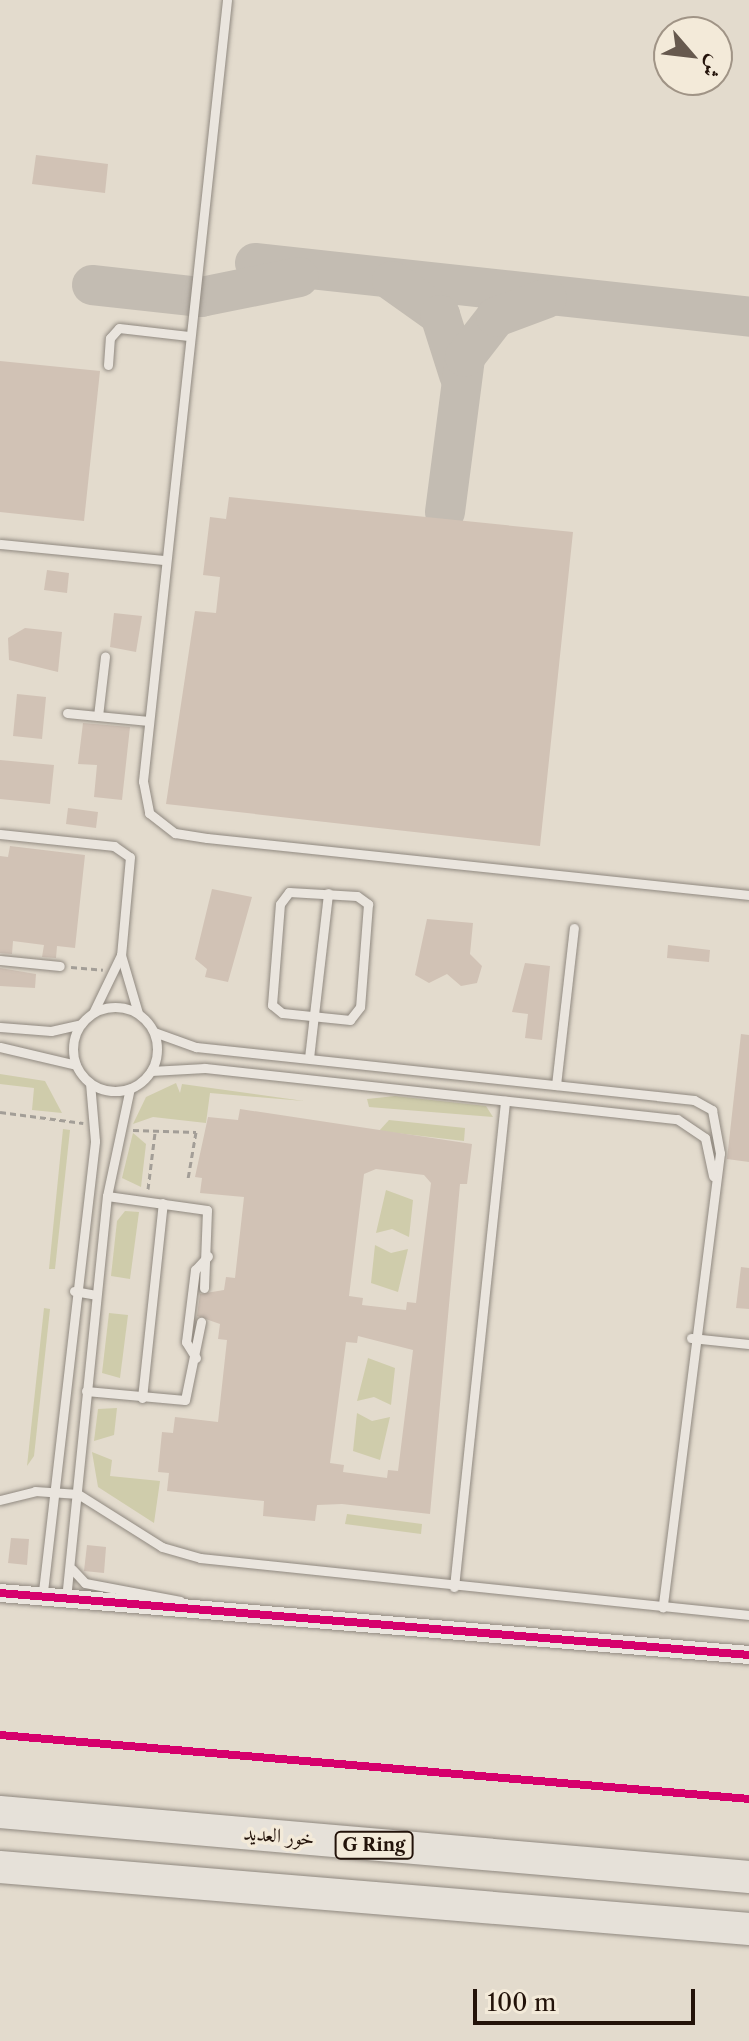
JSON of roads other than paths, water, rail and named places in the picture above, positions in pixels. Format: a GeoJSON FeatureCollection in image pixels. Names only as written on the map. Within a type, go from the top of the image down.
{"type":"FeatureCollection","features":[{"type":"Feature","properties":{"kind":"highway","name":"خور العديد"},"geometry":{"type":"LineString","coordinates":[[0,1812],[749,1877]]}},
{"type":"Feature","properties":{"kind":"highway"},"geometry":{"type":"LineString","coordinates":[[0,1867],[749,1929]]}},
{"type":"Feature","properties":{"kind":"street"},"geometry":{"type":"LineString","coordinates":[[0,1593],[66,1602],[194,1608],[749,1655]]}},
{"type":"Feature","properties":{"kind":"lane"},"geometry":{"type":"LineString","coordinates":[[227,0],[164,560],[143,798],[157,822],[175,833],[749,895]]}},
{"type":"Feature","properties":{"kind":"lane"},"geometry":{"type":"LineString","coordinates":[[108,365],[110,338],[119,328],[189,336]]}},
{"type":"Feature","properties":{"kind":"lane"},"geometry":{"type":"LineString","coordinates":[[0,544],[164,560]]}},
{"type":"Feature","properties":{"kind":"lane"},"geometry":{"type":"LineString","coordinates":[[98,716],[105,656]]}},
{"type":"Feature","properties":{"kind":"lane"},"geometry":{"type":"LineString","coordinates":[[67,713],[149,721]]}},
{"type":"Feature","properties":{"kind":"lane"},"geometry":{"type":"LineString","coordinates":[[0,834],[126,852],[132,864],[121,955],[93,1013],[81,1024],[51,1031],[0,1027]]}},
{"type":"Feature","properties":{"kind":"lane"},"geometry":{"type":"LineString","coordinates":[[295,890],[357,896],[369,908],[360,1007],[350,1020],[313,1017],[272,1005],[280,904],[295,890]]}},
{"type":"Feature","properties":{"kind":"lane"},"geometry":{"type":"LineString","coordinates":[[309,1058],[328,893]]}},
{"type":"Feature","properties":{"kind":"lane"},"geometry":{"type":"LineString","coordinates":[[556,1085],[574,928]]}},
{"type":"Feature","properties":{"kind":"lane"},"geometry":{"type":"LineString","coordinates":[[121,955],[138,1014],[154,1032],[196,1047],[556,1085],[707,1106],[721,1132],[691,1338],[663,1607]]}},
{"type":"Feature","properties":{"kind":"lane"},"geometry":{"type":"LineString","coordinates":[[0,960],[60,966]]}},
{"type":"Feature","properties":{"kind":"lane"},"geometry":{"type":"LineString","coordinates":[[93,1013],[115,1007],[138,1014]]}},
{"type":"Feature","properties":{"kind":"lane"},"geometry":{"type":"LineString","coordinates":[[76,1065],[81,1024]]}},
{"type":"Feature","properties":{"kind":"lane"},"geometry":{"type":"LineString","coordinates":[[151,1071],[154,1032]]}},
{"type":"Feature","properties":{"kind":"lane"},"geometry":{"type":"LineString","coordinates":[[0,1047],[76,1065],[90,1083],[95,1125],[74,1291],[42,1600]]}},
{"type":"Feature","properties":{"kind":"lane"},"geometry":{"type":"LineString","coordinates":[[66,1602],[72,1569],[96,1295],[117,1128],[130,1088],[151,1071],[205,1068],[684,1121],[705,1138],[714,1179]]}},
{"type":"Feature","properties":{"kind":"lane"},"geometry":{"type":"LineString","coordinates":[[90,1083],[130,1088]]}},
{"type":"Feature","properties":{"kind":"lane"},"geometry":{"type":"LineString","coordinates":[[454,1587],[505,1101]]}},
{"type":"Feature","properties":{"kind":"lane"},"geometry":{"type":"LineString","coordinates":[[107,1196],[207,1210],[208,1256],[204,1288]]}},
{"type":"Feature","properties":{"kind":"lane"},"geometry":{"type":"LineString","coordinates":[[142,1398],[163,1203]]}},
{"type":"Feature","properties":{"kind":"lane"},"geometry":{"type":"LineString","coordinates":[[196,1358],[186,1342],[195,1270],[208,1256]]}},
{"type":"Feature","properties":{"kind":"lane"},"geometry":{"type":"LineString","coordinates":[[74,1291],[96,1295]]}},
{"type":"Feature","properties":{"kind":"lane"},"geometry":{"type":"LineString","coordinates":[[86,1391],[185,1400],[201,1322]]}},
{"type":"Feature","properties":{"kind":"lane"},"geometry":{"type":"LineString","coordinates":[[691,1338],[749,1344]]}},
{"type":"Feature","properties":{"kind":"lane"},"geometry":{"type":"LineString","coordinates":[[0,1500],[52,1491],[78,1494],[188,1556],[454,1587],[749,1615]]}},
{"type":"Feature","properties":{"kind":"lane"},"geometry":{"type":"LineString","coordinates":[[72,1569],[85,1583],[157,1593],[194,1608]]}}]}
